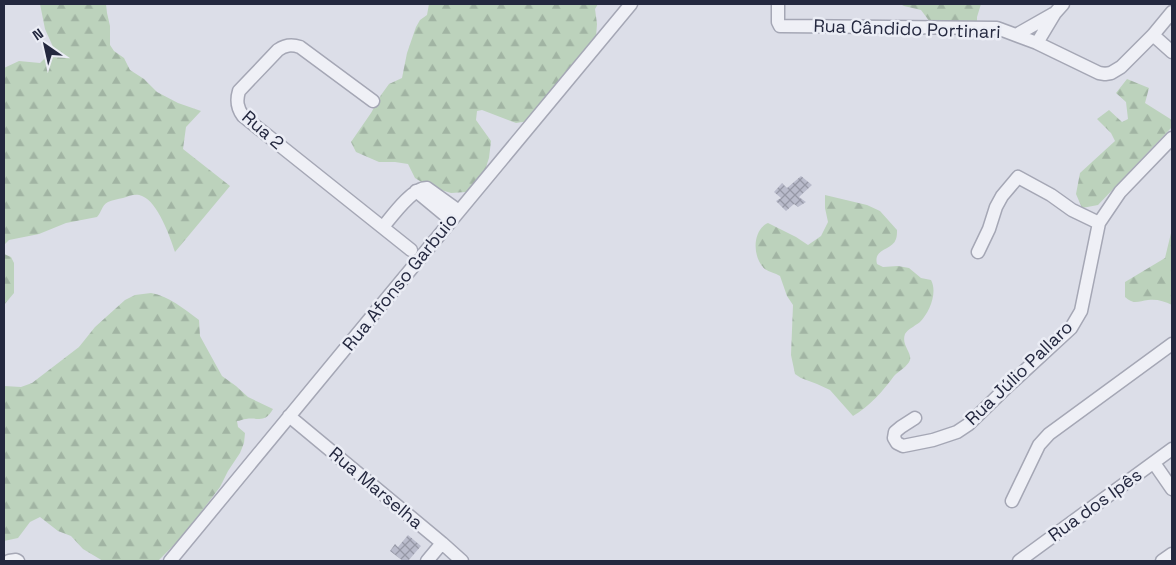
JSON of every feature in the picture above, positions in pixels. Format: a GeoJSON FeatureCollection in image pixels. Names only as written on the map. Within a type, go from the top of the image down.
{"type":"FeatureCollection","features":[{"type":"Feature","properties":{"kind":"street","name":"Rua Afonso Garbuio"},"geometry":{"type":"LineString","coordinates":[[170,561],[631,4]]}},
{"type":"Feature","properties":{"kind":"street","name":"Rua Cândido Portinari"},"geometry":{"type":"LineString","coordinates":[[778,4],[778,22],[780,26],[997,28],[1037,43],[1099,73],[1105,74],[1121,67],[1153,35],[1172,12]]}},
{"type":"Feature","properties":{"kind":"street"},"geometry":{"type":"LineString","coordinates":[[1016,35],[1059,8]]}},
{"type":"Feature","properties":{"kind":"street"},"geometry":{"type":"LineString","coordinates":[[1037,43],[1059,8]]}},
{"type":"Feature","properties":{"kind":"street"},"geometry":{"type":"LineString","coordinates":[[1153,35],[1172,52]]}},
{"type":"Feature","properties":{"kind":"street","name":"Rua 2"},"geometry":{"type":"LineString","coordinates":[[373,101],[300,47],[291,45],[284,46],[278,50],[239,91],[237,97],[238,107],[242,116],[411,250]]}},
{"type":"Feature","properties":{"kind":"street","name":"Rua Júlio Pallaro"},"geometry":{"type":"LineString","coordinates":[[915,418],[895,432],[894,438],[897,443],[903,446],[933,440],[957,432],[969,424],[1070,328],[1081,311],[1099,223],[1120,192],[1172,138]]}},
{"type":"Feature","properties":{"kind":"street"},"geometry":{"type":"LineString","coordinates":[[978,252],[996,207],[1002,196],[1018,177],[1051,195],[1072,210],[1099,223]]}},
{"type":"Feature","properties":{"kind":"street"},"geometry":{"type":"LineString","coordinates":[[383,227],[413,193],[424,187],[455,215]]}},
{"type":"Feature","properties":{"kind":"street"},"geometry":{"type":"LineString","coordinates":[[1012,501],[1038,445],[1049,434],[1172,344]]}},
{"type":"Feature","properties":{"kind":"street","name":"Rua Marselha"},"geometry":{"type":"LineString","coordinates":[[289,416],[462,561]]}},
{"type":"Feature","properties":{"kind":"street","name":"Rua dos Ipês"},"geometry":{"type":"LineString","coordinates":[[1019,561],[1172,449]]}},
{"type":"Feature","properties":{"kind":"street"},"geometry":{"type":"LineString","coordinates":[[1154,463],[1172,489]]}},
{"type":"Feature","properties":{"kind":"street"},"geometry":{"type":"LineString","coordinates":[[427,561],[442,543]]}},
{"type":"Feature","properties":{"kind":"street"},"geometry":{"type":"LineString","coordinates":[[1162,561],[1172,554]]}},
{"type":"Feature","properties":{"kind":"street"},"geometry":{"type":"LineString","coordinates":[[10,561],[18,561]]}},
{"type":"Feature","properties":{"kind":"green space"},"geometry":{"type":"Polygon","coordinates":[[[40,4],[106,4],[110,26],[110,45],[114,51],[124,58],[130,70],[144,79],[157,92],[178,103],[201,111],[186,127],[183,149],[230,186],[175,252],[167,229],[158,212],[148,200],[137,195],[108,202],[97,217],[66,223],[39,234],[9,240],[4,245],[4,68],[19,61],[40,63],[54,49],[45,29],[40,4]]]}},
{"type":"Feature","properties":{"kind":"green space"},"geometry":{"type":"Polygon","coordinates":[[[429,4],[598,4],[595,9],[596,37],[529,121],[516,123],[482,110],[477,111],[476,120],[491,141],[489,158],[483,176],[466,192],[451,193],[428,186],[415,178],[408,164],[379,162],[356,152],[351,142],[389,84],[402,78],[407,53],[416,27],[420,20],[427,15],[429,4]]]}},
{"type":"Feature","properties":{"kind":"green space"},"geometry":{"type":"Polygon","coordinates":[[[900,4],[981,4],[977,23],[930,22],[921,10],[900,4]]]}},
{"type":"Feature","properties":{"kind":"green space"},"geometry":{"type":"Polygon","coordinates":[[[1127,79],[1149,88],[1145,103],[1172,120],[1172,127],[1098,205],[1082,208],[1076,194],[1080,173],[1115,141],[1111,133],[1097,119],[1109,110],[1122,122],[1128,119],[1126,102],[1116,93],[1127,79]]]}},
{"type":"Feature","properties":{"kind":"green space"},"geometry":{"type":"Polygon","coordinates":[[[825,195],[867,205],[880,211],[897,230],[897,233],[894,243],[878,255],[877,264],[883,267],[898,266],[909,268],[921,278],[931,280],[934,291],[932,302],[920,322],[905,334],[904,342],[910,354],[909,362],[870,403],[853,416],[830,390],[795,374],[791,355],[793,305],[787,296],[780,276],[765,269],[756,251],[759,232],[768,223],[808,245],[821,236],[828,222],[825,195]]]}},
{"type":"Feature","properties":{"kind":"green space"},"geometry":{"type":"Polygon","coordinates":[[[1172,229],[1172,305],[1157,300],[1131,301],[1125,297],[1125,282],[1165,258],[1172,229]]]}},
{"type":"Feature","properties":{"kind":"green space"},"geometry":{"type":"Polygon","coordinates":[[[4,254],[11,257],[14,263],[14,293],[4,305],[4,254]]]}},
{"type":"Feature","properties":{"kind":"green space"},"geometry":{"type":"Polygon","coordinates":[[[151,293],[170,300],[199,320],[200,336],[222,376],[248,397],[273,409],[267,417],[261,419],[237,421],[238,427],[245,433],[240,453],[220,487],[183,536],[158,561],[103,561],[83,549],[71,536],[58,531],[40,517],[30,522],[18,538],[4,541],[4,386],[21,387],[32,383],[79,347],[95,327],[125,300],[135,295],[151,293]]]}},
{"type":"Feature","properties":{"kind":"building"},"geometry":{"type":"Polygon","coordinates":[[[801,176],[812,185],[799,197],[806,202],[798,207],[794,204],[786,211],[776,201],[781,198],[774,192],[782,183],[787,188],[801,176]]]}},
{"type":"Feature","properties":{"kind":"building"},"geometry":{"type":"Polygon","coordinates":[[[408,535],[421,546],[408,561],[403,561],[390,551],[395,544],[398,547],[408,535]]]}}]}
